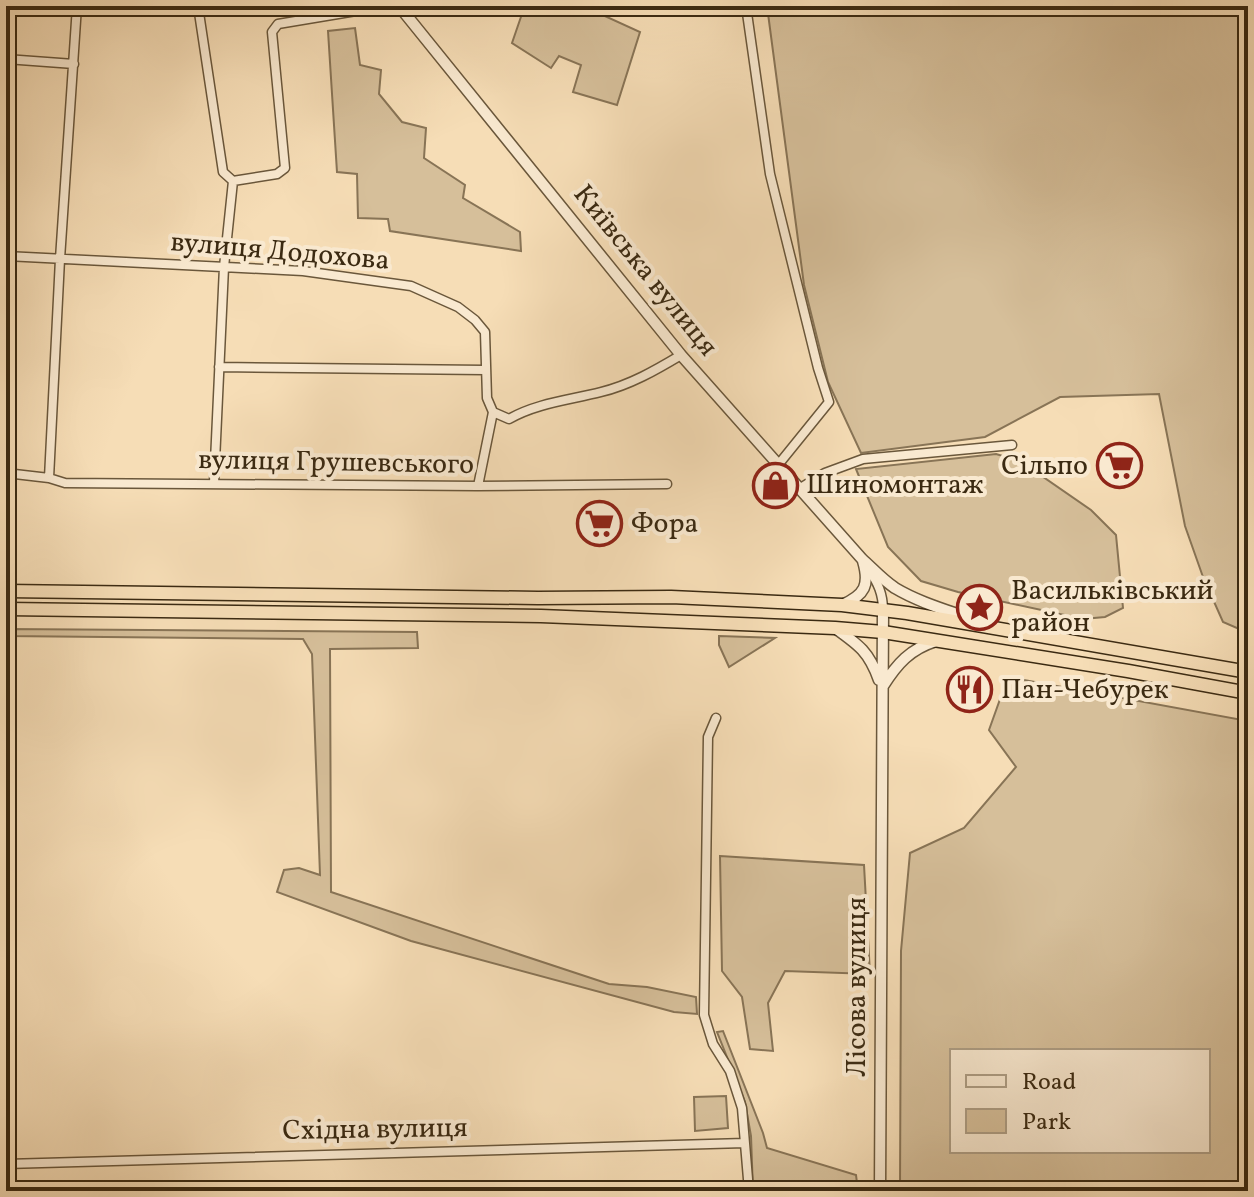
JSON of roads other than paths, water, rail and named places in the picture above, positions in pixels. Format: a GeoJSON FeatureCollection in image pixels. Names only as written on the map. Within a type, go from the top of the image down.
{"type":"FeatureCollection","features":[{"type":"Feature","properties":{"kind":"highway"},"geometry":{"type":"LineString","coordinates":[[6,591],[671,597],[842,605],[1248,672]]}},
{"type":"Feature","properties":{"kind":"highway"},"geometry":{"type":"LineString","coordinates":[[6,609],[541,616],[835,628],[883,632],[1248,693]]}},
{"type":"Feature","properties":{"kind":"street"},"geometry":{"type":"LineString","coordinates":[[49,478],[77,6]]}},
{"type":"Feature","properties":{"kind":"street"},"geometry":{"type":"LineString","coordinates":[[198,6],[223,172],[233,181]]}},
{"type":"Feature","properties":{"kind":"street"},"geometry":{"type":"LineString","coordinates":[[233,181],[277,174],[285,168],[272,32],[278,24],[386,6]]}},
{"type":"Feature","properties":{"kind":"street","name":"Київська вулиця"},"geometry":{"type":"LineString","coordinates":[[399,6],[681,355],[862,559],[897,589],[926,603],[1000,629]]}},
{"type":"Feature","properties":{"kind":"street"},"geometry":{"type":"LineString","coordinates":[[746,6],[770,174],[829,402],[778,465]]}},
{"type":"Feature","properties":{"kind":"street"},"geometry":{"type":"LineString","coordinates":[[6,59],[74,64]]}},
{"type":"Feature","properties":{"kind":"street"},"geometry":{"type":"LineString","coordinates":[[214,483],[224,267],[233,181]]}},
{"type":"Feature","properties":{"kind":"street","name":"вулиця Додохова"},"geometry":{"type":"LineString","coordinates":[[6,256],[303,271],[411,286],[458,307],[485,332],[487,398],[493,412]]}},
{"type":"Feature","properties":{"kind":"street"},"geometry":{"type":"LineString","coordinates":[[478,486],[493,412],[509,419],[526,410],[605,391],[652,372],[681,355]]}},
{"type":"Feature","properties":{"kind":"street"},"geometry":{"type":"LineString","coordinates":[[219,367],[485,370]]}},
{"type":"Feature","properties":{"kind":"street"},"geometry":{"type":"LineString","coordinates":[[799,489],[825,473],[863,459],[1012,445]]}},
{"type":"Feature","properties":{"kind":"street","name":"вулиця Грушевського"},"geometry":{"type":"LineString","coordinates":[[6,473],[65,483],[288,486],[667,484]]}},
{"type":"Feature","properties":{"kind":"street"},"geometry":{"type":"LineString","coordinates":[[842,605],[861,593],[866,585],[867,575],[862,559]]}},
{"type":"Feature","properties":{"kind":"street"},"geometry":{"type":"LineString","coordinates":[[862,559],[878,583],[883,610]]}},
{"type":"Feature","properties":{"kind":"street","name":"Лісова вулиця"},"geometry":{"type":"LineString","coordinates":[[880,1191],[883,610]]}},
{"type":"Feature","properties":{"kind":"street"},"geometry":{"type":"LineString","coordinates":[[835,628],[868,655],[882,688]]}},
{"type":"Feature","properties":{"kind":"street"},"geometry":{"type":"LineString","coordinates":[[882,688],[905,657],[915,649],[937,641]]}},
{"type":"Feature","properties":{"kind":"street"},"geometry":{"type":"LineString","coordinates":[[716,718],[708,737],[704,1015],[713,1044],[730,1071],[742,1108],[749,1191]]}},
{"type":"Feature","properties":{"kind":"street","name":"Східна вулиця"},"geometry":{"type":"LineString","coordinates":[[6,1164],[745,1143]]}},
{"type":"Feature","properties":{"kind":"place","name":"Сільпо"},"geometry":{"type":"Point","coordinates":[1119,466]}},
{"type":"Feature","properties":{"kind":"place","name":"Шиномонтаж"},"geometry":{"type":"Point","coordinates":[775,485]}},
{"type":"Feature","properties":{"kind":"place","name":"Фора"},"geometry":{"type":"Point","coordinates":[600,524]}},
{"type":"Feature","properties":{"kind":"place","name":"Васильківський район"},"geometry":{"type":"Point","coordinates":[980,607]}},
{"type":"Feature","properties":{"kind":"place","name":"Пан-Чебурек"},"geometry":{"type":"Point","coordinates":[970,690]}}]}
